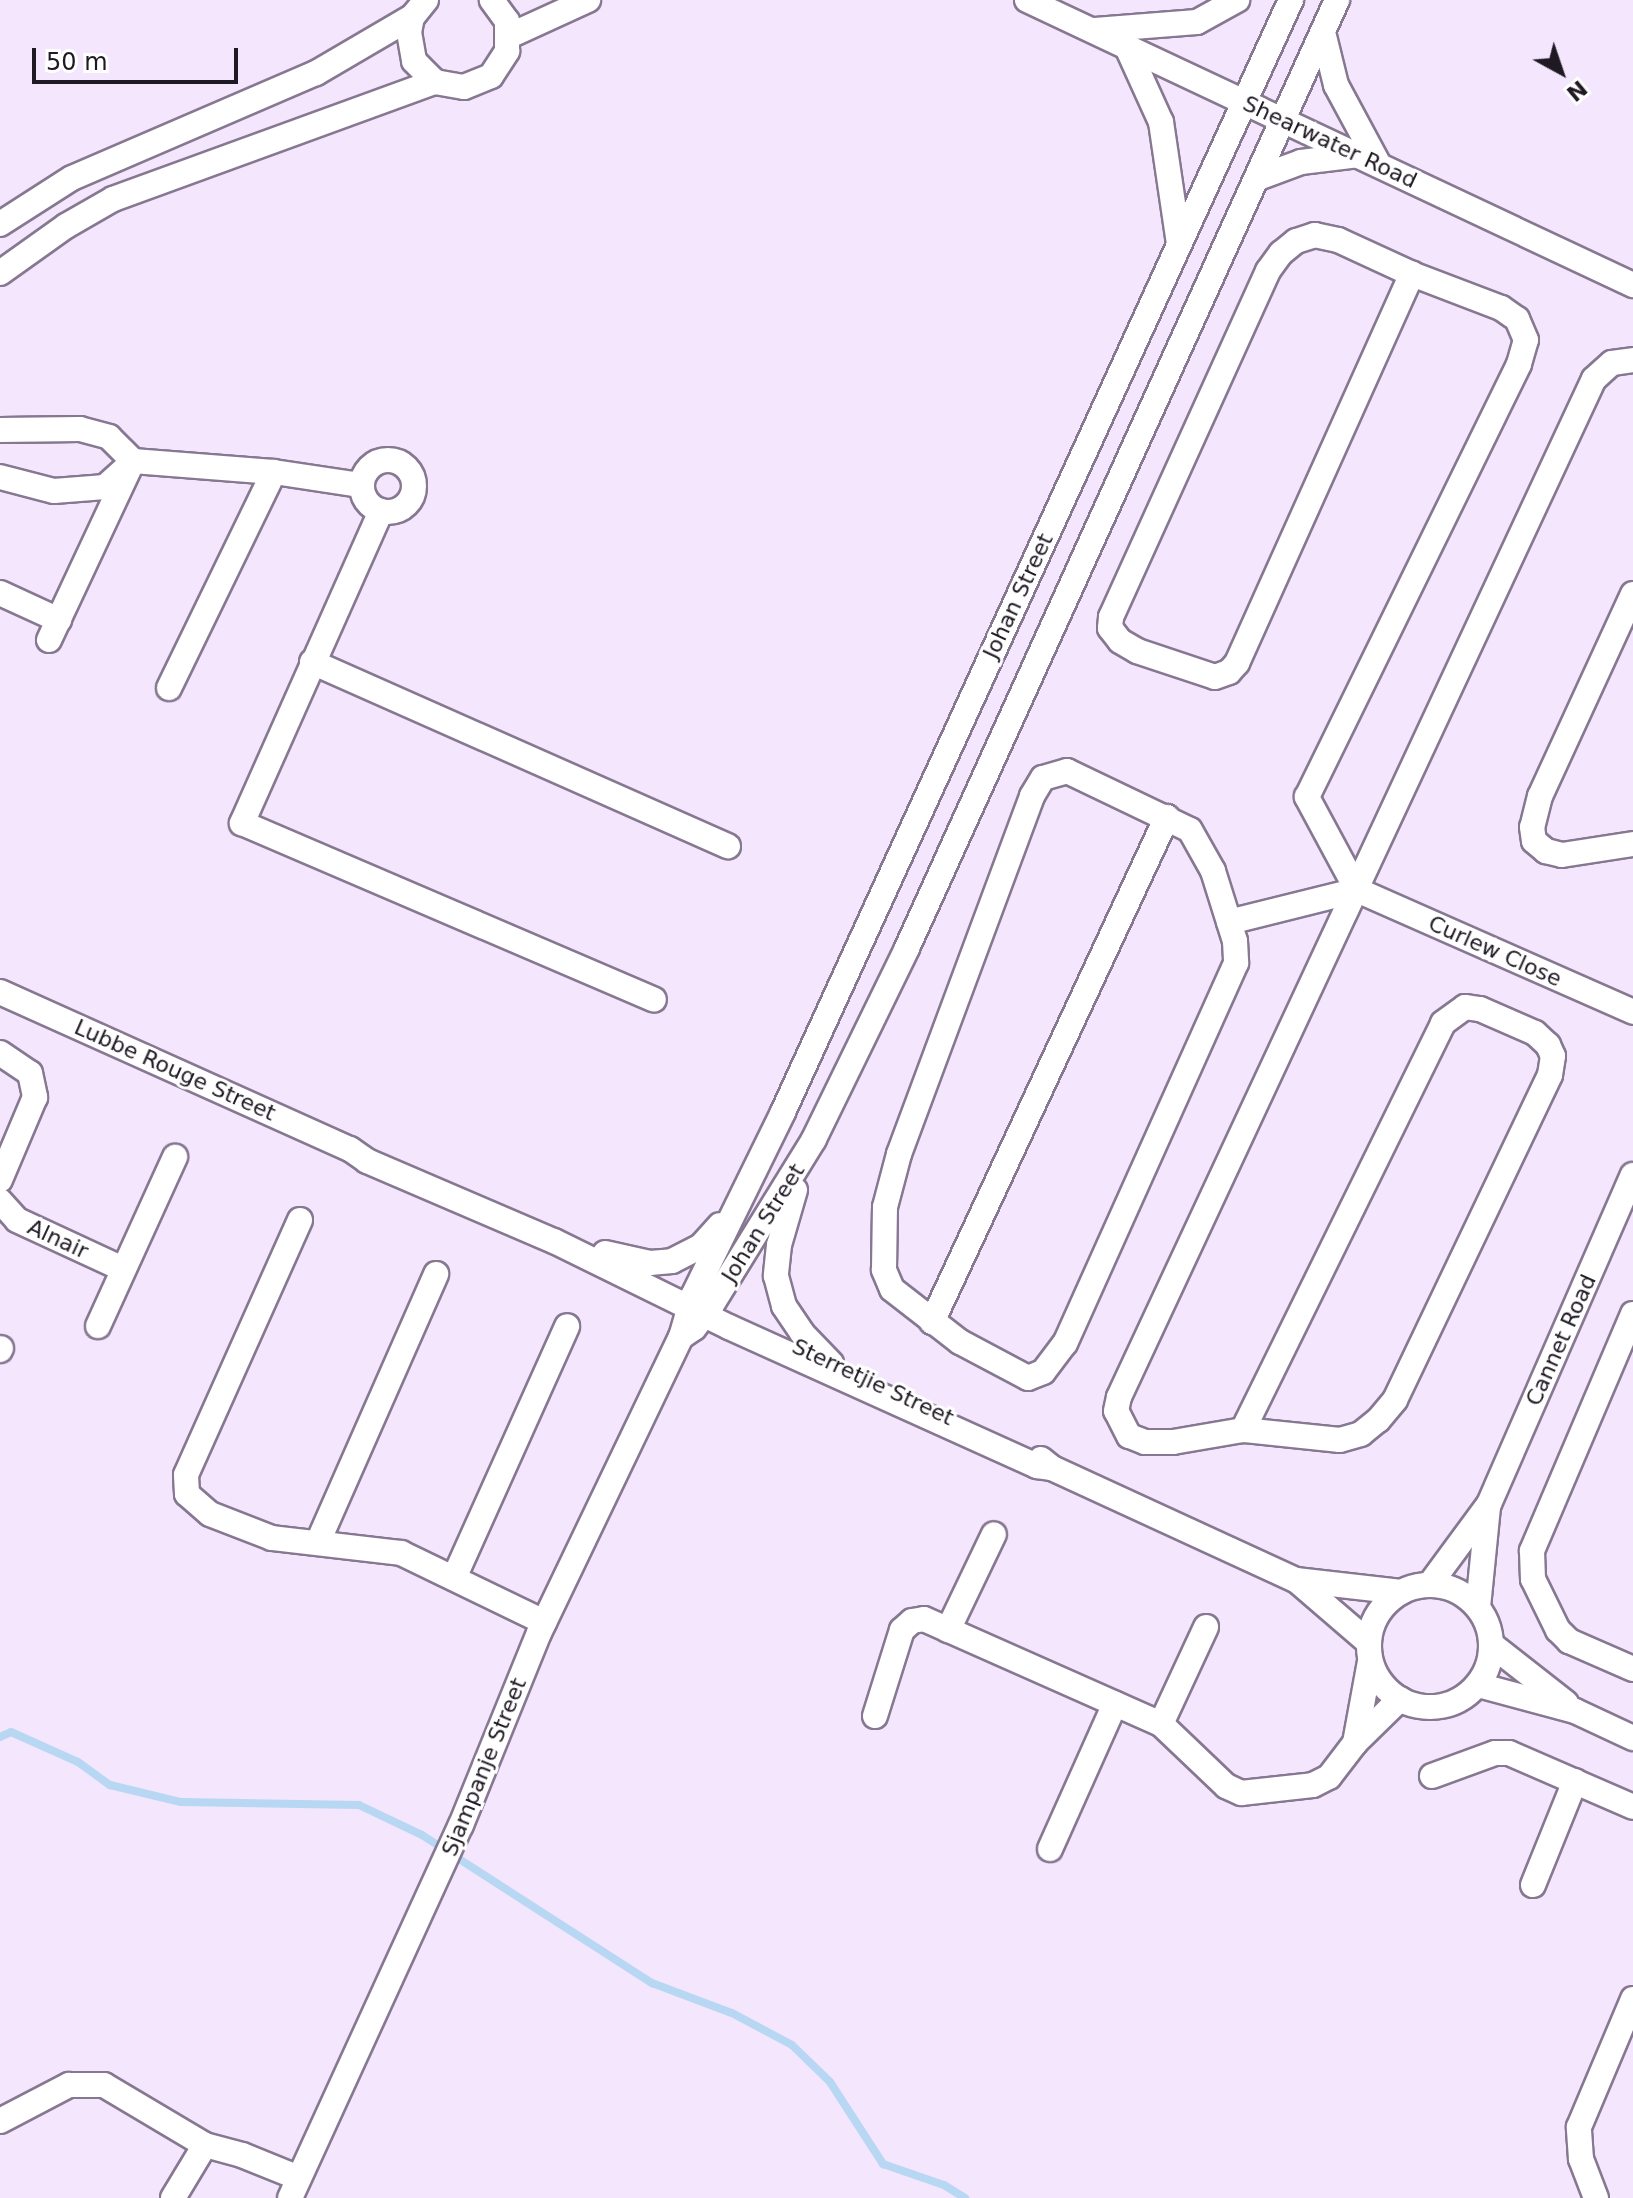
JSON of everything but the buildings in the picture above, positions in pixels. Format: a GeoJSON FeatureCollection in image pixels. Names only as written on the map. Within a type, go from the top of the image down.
{"type":"FeatureCollection","features":[{"type":"Feature","properties":{"kind":"street"},"geometry":{"type":"LineString","coordinates":[[0,273],[66,226],[113,199],[435,82],[464,87],[491,76],[507,51],[509,36],[507,21],[492,0]]}},
{"type":"Feature","properties":{"kind":"street"},"geometry":{"type":"LineString","coordinates":[[509,36],[588,0]]}},
{"type":"Feature","properties":{"kind":"street","name":"Shearwater Road"},"geometry":{"type":"LineString","coordinates":[[1027,0],[1633,285]]}},
{"type":"Feature","properties":{"kind":"street"},"geometry":{"type":"LineString","coordinates":[[1093,30],[1197,22],[1237,0]]}},
{"type":"Feature","properties":{"kind":"street","name":"Johan Street"},"geometry":{"type":"LineString","coordinates":[[699,1306],[746,1193],[1291,0]]}},
{"type":"Feature","properties":{"kind":"street","name":"Johan Street"},"geometry":{"type":"LineString","coordinates":[[831,1363],[802,1333],[784,1306],[776,1276],[779,1245],[788,1211],[814,1139],[907,948],[1337,0]]}},
{"type":"Feature","properties":{"kind":"street"},"geometry":{"type":"LineString","coordinates":[[419,9],[409,46],[414,61],[435,82]]}},
{"type":"Feature","properties":{"kind":"street"},"geometry":{"type":"LineString","coordinates":[[0,224],[72,178],[316,73],[419,9]]}},
{"type":"Feature","properties":{"kind":"street"},"geometry":{"type":"LineString","coordinates":[[1258,178],[1301,162],[1369,160],[1336,85],[1323,32]]}},
{"type":"Feature","properties":{"kind":"street"},"geometry":{"type":"LineString","coordinates":[[1126,45],[1161,122],[1179,244]]}},
{"type":"Feature","properties":{"kind":"street"},"geometry":{"type":"LineString","coordinates":[[1357,890],[1307,797],[1519,364],[1526,340],[1517,319],[1501,308],[1412,274],[1338,240],[1315,235],[1296,241],[1281,253],[1268,271],[1111,617],[1110,628],[1120,641],[1137,651],[1215,677],[1229,672],[1237,663],[1412,274]]}},
{"type":"Feature","properties":{"kind":"street"},"geometry":{"type":"LineString","coordinates":[[1243,1430],[1443,1023],[1465,1007],[1480,1009],[1535,1033],[1548,1045],[1553,1056],[1550,1075],[1395,1400],[1378,1420],[1361,1434],[1340,1440],[1243,1430],[1173,1442],[1145,1442],[1129,1436],[1120,1425],[1116,1411],[1119,1397],[1594,379],[1612,363],[1633,360]]}},
{"type":"Feature","properties":{"kind":"street"},"geometry":{"type":"LineString","coordinates":[[0,430],[80,429],[109,437],[133,461],[274,472],[361,485]]}},
{"type":"Feature","properties":{"kind":"street"},"geometry":{"type":"LineString","coordinates":[[382,460],[399,462],[411,473],[411,498],[398,510],[381,511],[366,501],[361,485],[367,469],[382,460]]}},
{"type":"Feature","properties":{"kind":"street"},"geometry":{"type":"LineString","coordinates":[[0,477],[54,491],[105,487],[133,461]]}},
{"type":"Feature","properties":{"kind":"street"},"geometry":{"type":"LineString","coordinates":[[0,593],[54,630],[133,461]]}},
{"type":"Feature","properties":{"kind":"street"},"geometry":{"type":"LineString","coordinates":[[169,688],[274,472]]}},
{"type":"Feature","properties":{"kind":"street"},"geometry":{"type":"LineString","coordinates":[[381,511],[242,823],[654,1000]]}},
{"type":"Feature","properties":{"kind":"street"},"geometry":{"type":"LineString","coordinates":[[1633,594],[1540,796],[1532,827],[1534,841],[1546,851],[1562,855],[1633,844]]}},
{"type":"Feature","properties":{"kind":"street"},"geometry":{"type":"LineString","coordinates":[[312,662],[728,846]]}},
{"type":"Feature","properties":{"kind":"street"},"geometry":{"type":"LineString","coordinates":[[1067,771],[1167,817],[1190,830],[1203,847],[1235,941],[1233,975],[1056,1358],[1043,1372],[1028,1378],[960,1342],[892,1289],[884,1270],[885,1207],[899,1154],[1032,796],[1043,778],[1067,771]]}},
{"type":"Feature","properties":{"kind":"street"},"geometry":{"type":"LineString","coordinates":[[932,1322],[1167,817]]}},
{"type":"Feature","properties":{"kind":"street"},"geometry":{"type":"LineString","coordinates":[[1229,922],[1357,890]]}},
{"type":"Feature","properties":{"kind":"street","name":"Curlew Close"},"geometry":{"type":"LineString","coordinates":[[1357,890],[1633,1012]]}},
{"type":"Feature","properties":{"kind":"street","name":"Lubbe Rouge Street"},"geometry":{"type":"LineString","coordinates":[[0,992],[350,1149],[367,1161],[699,1306]]}},
{"type":"Feature","properties":{"kind":"street"},"geometry":{"type":"LineString","coordinates":[[0,1053],[30,1073],[35,1097],[0,1180]]}},
{"type":"Feature","properties":{"kind":"street","name":"Johan Street"},"geometry":{"type":"LineString","coordinates":[[699,1306],[814,1139]]}},
{"type":"Feature","properties":{"kind":"street","name":"Lubbe Rouge Street"},"geometry":{"type":"LineString","coordinates":[[350,1149],[377,1153],[605,1253],[699,1306]]}},
{"type":"Feature","properties":{"kind":"street"},"geometry":{"type":"LineString","coordinates":[[98,1326],[175,1157]]}},
{"type":"Feature","properties":{"kind":"street","name":"Cannet Road"},"geometry":{"type":"LineString","coordinates":[[1430,1584],[1489,1504],[1633,1175]]}},
{"type":"Feature","properties":{"kind":"street","name":"Johan Street"},"geometry":{"type":"LineString","coordinates":[[605,1253],[650,1263],[688,1256],[709,1237],[746,1193]]}},
{"type":"Feature","properties":{"kind":"street","name":"Alnair"},"geometry":{"type":"LineString","coordinates":[[0,1201],[17,1220],[123,1269]]}},
{"type":"Feature","properties":{"kind":"street"},"geometry":{"type":"LineString","coordinates":[[300,1220],[185,1486],[195,1503],[235,1526],[272,1538],[401,1553],[544,1622]]}},
{"type":"Feature","properties":{"kind":"street"},"geometry":{"type":"LineString","coordinates":[[318,1542],[436,1274]]}},
{"type":"Feature","properties":{"kind":"street","name":"Sjampanje Street"},"geometry":{"type":"LineString","coordinates":[[294,2188],[461,1825],[544,1622],[681,1337],[699,1306]]}},
{"type":"Feature","properties":{"kind":"street","name":"Sterretjie Street"},"geometry":{"type":"LineString","coordinates":[[699,1306],[1040,1458],[1052,1468],[1296,1580],[1401,1592]]}},
{"type":"Feature","properties":{"kind":"street","name":"Sterretjie Street"},"geometry":{"type":"LineString","coordinates":[[699,1306],[1037,1466],[1052,1468]]}},
{"type":"Feature","properties":{"kind":"street"},"geometry":{"type":"LineString","coordinates":[[1631,1662],[1569,1641],[1558,1630],[1533,1579],[1532,1551],[1633,1314]]}},
{"type":"Feature","properties":{"kind":"street"},"geometry":{"type":"LineString","coordinates":[[454,1578],[567,1326]]}},
{"type":"Feature","properties":{"kind":"street","name":"Cannet Road"},"geometry":{"type":"LineString","coordinates":[[1478,1607],[1489,1504]]}},
{"type":"Feature","properties":{"kind":"street"},"geometry":{"type":"LineString","coordinates":[[948,1630],[994,1534]]}},
{"type":"Feature","properties":{"kind":"street","name":"Sterretjie Street"},"geometry":{"type":"LineString","coordinates":[[1296,1580],[1369,1651]]}},
{"type":"Feature","properties":{"kind":"street"},"geometry":{"type":"LineString","coordinates":[[1355,1743],[1369,1651],[1375,1619],[1401,1592],[1430,1584],[1461,1593],[1478,1607],[1488,1625],[1492,1645],[1488,1666],[1478,1685],[1463,1697],[1445,1705],[1426,1707],[1400,1699],[1377,1679],[1369,1651]]}},
{"type":"Feature","properties":{"kind":"street"},"geometry":{"type":"LineString","coordinates":[[875,1716],[902,1630],[912,1621],[924,1619],[1161,1724],[1226,1786],[1241,1793],[1313,1785],[1339,1767],[1355,1743],[1400,1699]]}},
{"type":"Feature","properties":{"kind":"street"},"geometry":{"type":"LineString","coordinates":[[1161,1724],[1206,1627]]}},
{"type":"Feature","properties":{"kind":"street"},"geometry":{"type":"LineString","coordinates":[[1492,1645],[1575,1711]]}},
{"type":"Feature","properties":{"kind":"street"},"geometry":{"type":"LineString","coordinates":[[1478,1685],[1575,1711],[1633,1738]]}},
{"type":"Feature","properties":{"kind":"street"},"geometry":{"type":"LineString","coordinates":[[1050,1849],[1115,1704]]}},
{"type":"Feature","properties":{"kind":"street"},"geometry":{"type":"LineString","coordinates":[[1432,1776],[1495,1753],[1509,1753],[1633,1807]]}},
{"type":"Feature","properties":{"kind":"street"},"geometry":{"type":"LineString","coordinates":[[1533,1885],[1575,1781]]}},
{"type":"Feature","properties":{"kind":"street"},"geometry":{"type":"LineString","coordinates":[[1596,2198],[1581,2159],[1579,2127],[1633,1999]]}},
{"type":"Feature","properties":{"kind":"street"},"geometry":{"type":"LineString","coordinates":[[0,2121],[69,2085],[104,2085],[124,2094],[205,2145],[242,2155],[294,2188]]}},
{"type":"Feature","properties":{"kind":"street"},"geometry":{"type":"LineString","coordinates":[[173,2198],[205,2145]]}},
{"type":"Feature","properties":{"kind":"waterway"},"geometry":{"type":"LineString","coordinates":[[0,1737],[11,1732],[78,1762],[110,1785],[181,1802],[359,1805],[422,1835],[652,1983],[732,2013],[792,2045],[830,2082],[883,2164],[944,2185],[965,2198]]}}]}
